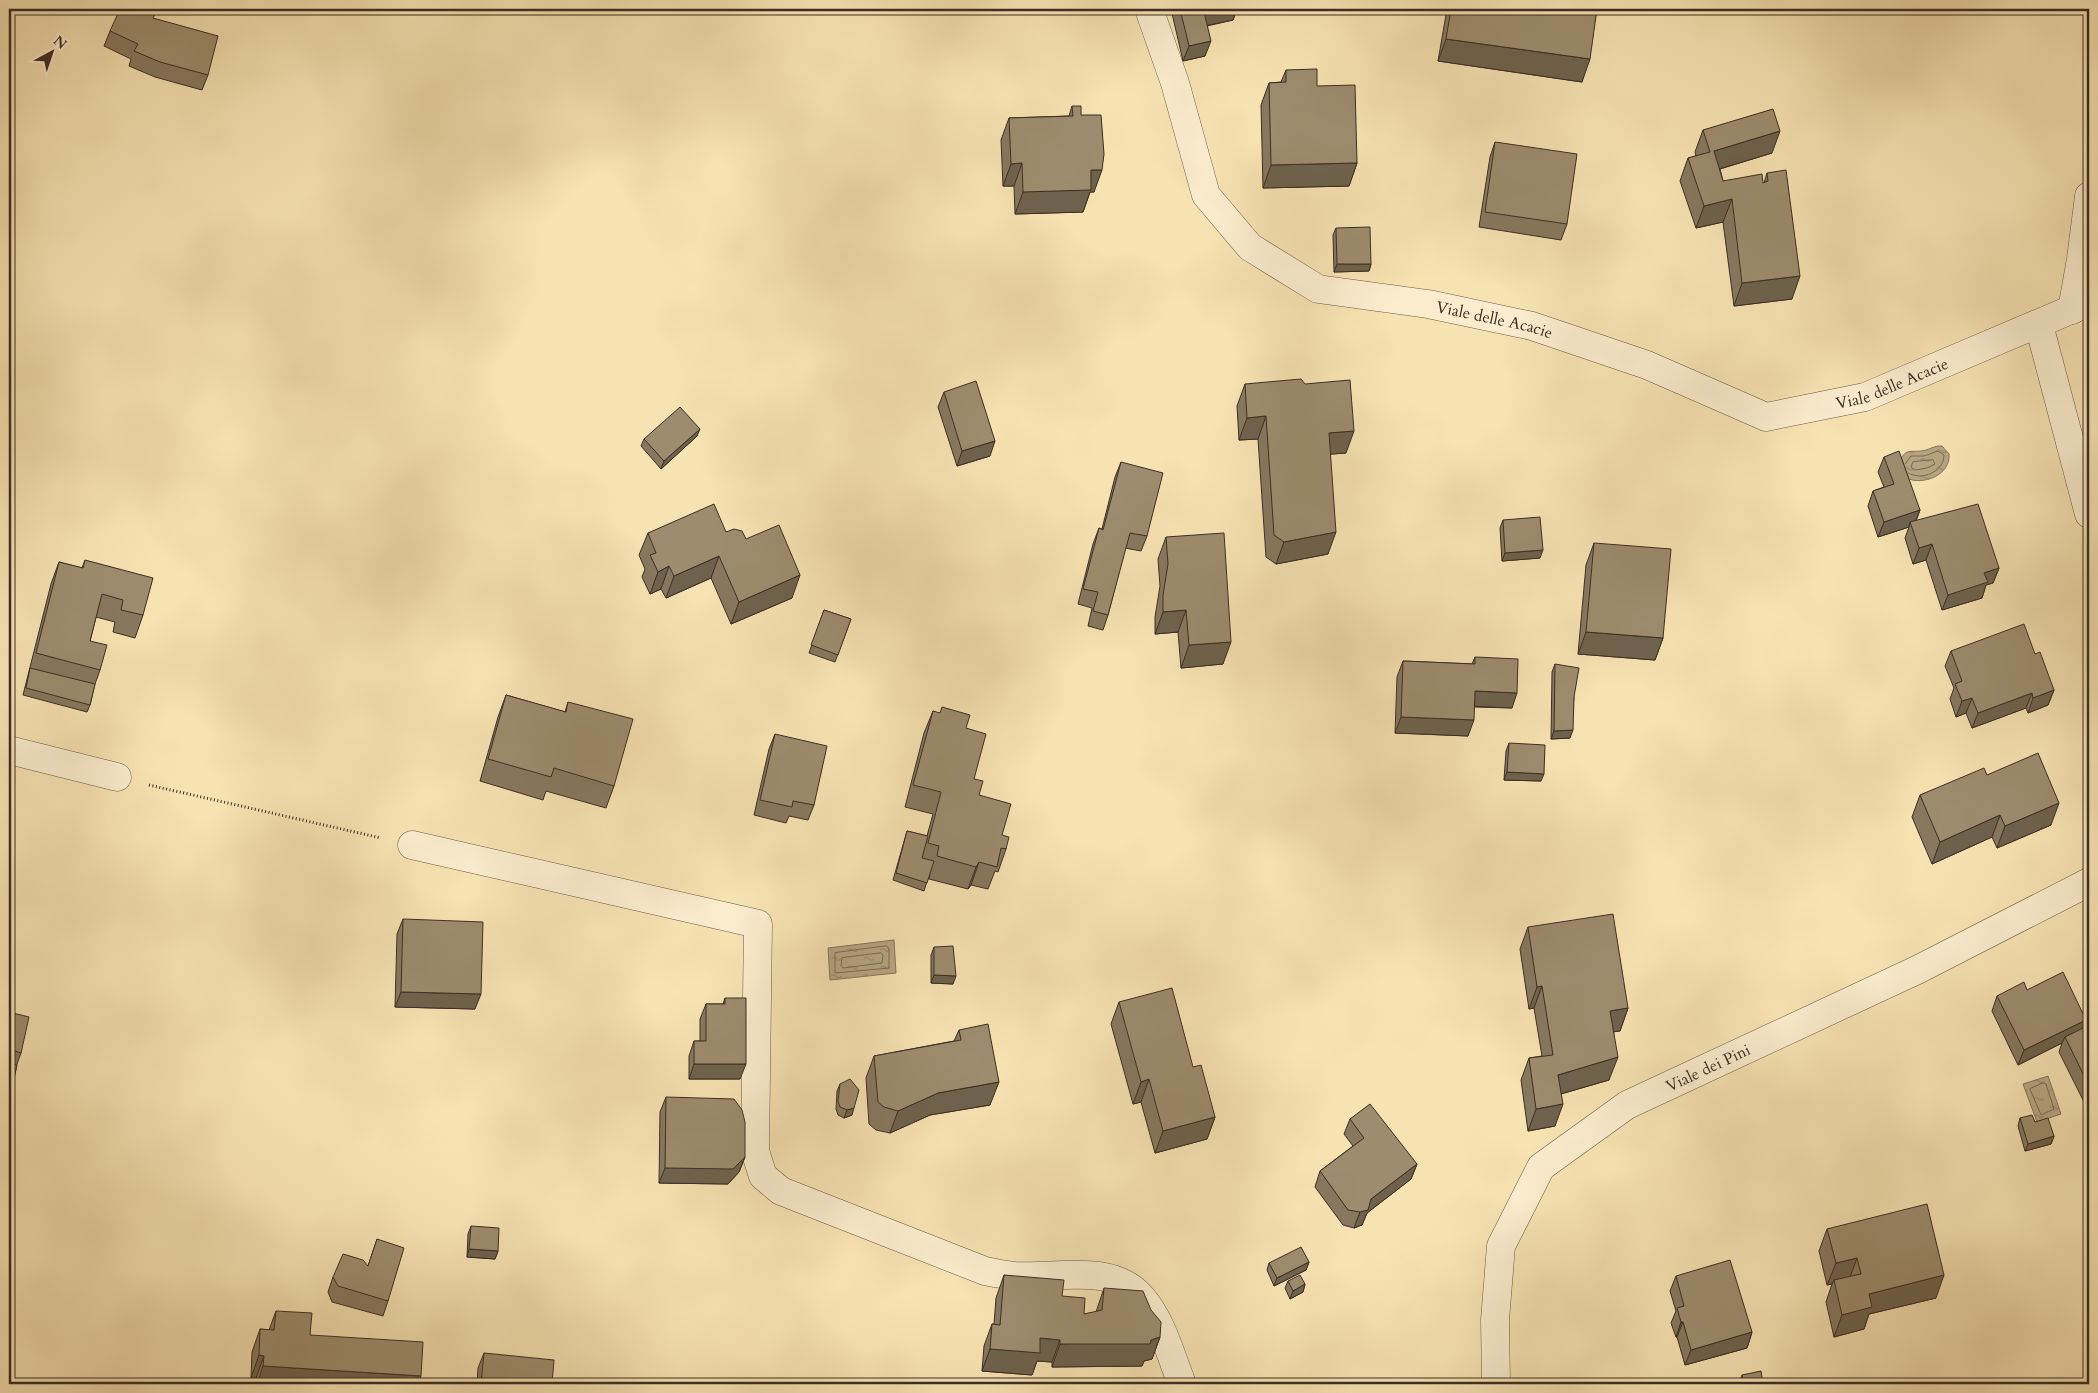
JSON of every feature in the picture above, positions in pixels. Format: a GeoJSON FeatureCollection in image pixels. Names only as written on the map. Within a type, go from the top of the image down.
{"type":"FeatureCollection","features":[{"type":"Feature","properties":{"kind":"street","name":"Viale delle Acacie"},"geometry":{"type":"LineString","coordinates":[[1149,9],[1175,83],[1206,195],[1250,247],[1318,289],[1428,304],[1532,326],[1647,365],[1766,417],[1865,397],[2039,325],[2080,306]]}},
{"type":"Feature","properties":{"kind":"street"},"geometry":{"type":"LineString","coordinates":[[2080,306],[2081,259],[2089,196]]}},
{"type":"Feature","properties":{"kind":"street"},"geometry":{"type":"LineString","coordinates":[[2039,325],[2089,514]]}},
{"type":"Feature","properties":{"kind":"street"},"geometry":{"type":"LineString","coordinates":[[9,750],[116,777]]}},
{"type":"Feature","properties":{"kind":"street"},"geometry":{"type":"LineString","coordinates":[[412,845],[758,924],[756,1151],[763,1176],[781,1191],[985,1271],[1015,1276],[1100,1275],[1125,1284],[1142,1298],[1158,1322],[1182,1384]]}},
{"type":"Feature","properties":{"kind":"street","name":"Viale dei Pini"},"geometry":{"type":"LineString","coordinates":[[1496,1384],[1495,1320],[1501,1246],[1541,1167],[1627,1105],[1917,970],[2089,882]]}},
{"type":"Feature","properties":{"kind":"path"},"geometry":{"type":"LineString","coordinates":[[116,777],[412,845]]}},
{"type":"Feature","properties":{"kind":"water"},"geometry":{"type":"Polygon","coordinates":[[[1942,446],[1949,454],[1946,468],[1941,473],[1935,477],[1920,481],[1906,478],[1901,458],[1905,453],[1923,451],[1942,446]]]}},
{"type":"Feature","properties":{"kind":"water"},"geometry":{"type":"Polygon","coordinates":[[[894,940],[896,973],[830,980],[828,948],[894,940]]]}},
{"type":"Feature","properties":{"kind":"water"},"geometry":{"type":"Polygon","coordinates":[[[2048,1076],[2061,1114],[2037,1122],[2023,1084],[2048,1076]]]}},
{"type":"Feature","properties":{"kind":"building"},"geometry":{"type":"Polygon","coordinates":[[[120,9],[158,9],[153,18],[218,36],[208,75],[160,62],[134,51],[138,44],[110,31],[120,9]]]}},
{"type":"Feature","properties":{"kind":"building"},"geometry":{"type":"Polygon","coordinates":[[[1180,9],[1220,9],[1204,12],[1211,41],[1189,46],[1180,9]]]}},
{"type":"Feature","properties":{"kind":"building"},"geometry":{"type":"Polygon","coordinates":[[[1451,9],[1597,9],[1590,59],[1446,39],[1451,9]]]}},
{"type":"Feature","properties":{"kind":"building"},"geometry":{"type":"Polygon","coordinates":[[[1317,69],[1317,86],[1355,85],[1357,163],[1271,165],[1269,83],[1286,82],[1286,70],[1317,69]]]}},
{"type":"Feature","properties":{"kind":"building"},"geometry":{"type":"Polygon","coordinates":[[[1072,106],[1081,106],[1081,115],[1101,115],[1104,154],[1102,170],[1091,170],[1091,190],[1023,192],[1022,163],[1011,164],[1009,118],[1073,116],[1072,106]]]}},
{"type":"Feature","properties":{"kind":"building"},"geometry":{"type":"Polygon","coordinates":[[[1773,109],[1780,131],[1714,151],[1723,181],[1762,174],[1763,183],[1768,181],[1767,173],[1786,170],[1800,276],[1742,283],[1732,199],[1704,206],[1688,158],[1710,152],[1703,130],[1773,109]]]}},
{"type":"Feature","properties":{"kind":"building"},"geometry":{"type":"Polygon","coordinates":[[[1495,142],[1577,154],[1567,224],[1485,212],[1495,142]]]}},
{"type":"Feature","properties":{"kind":"building"},"geometry":{"type":"Polygon","coordinates":[[[1370,227],[1371,264],[1337,264],[1336,228],[1370,227]]]}},
{"type":"Feature","properties":{"kind":"building"},"geometry":{"type":"Polygon","coordinates":[[[1301,379],[1305,384],[1350,380],[1354,431],[1329,433],[1336,532],[1284,542],[1274,535],[1266,416],[1247,418],[1245,384],[1301,379]]]}},
{"type":"Feature","properties":{"kind":"building"},"geometry":{"type":"Polygon","coordinates":[[[976,381],[995,441],[962,451],[944,392],[976,381]]]}},
{"type":"Feature","properties":{"kind":"building"},"geometry":{"type":"Polygon","coordinates":[[[680,407],[700,429],[664,461],[644,439],[680,407]]]}},
{"type":"Feature","properties":{"kind":"building"},"geometry":{"type":"Polygon","coordinates":[[[1899,451],[1920,510],[1884,522],[1873,491],[1894,484],[1884,457],[1899,451]]]}},
{"type":"Feature","properties":{"kind":"building"},"geometry":{"type":"Polygon","coordinates":[[[1121,462],[1163,473],[1147,536],[1130,533],[1108,615],[1093,611],[1098,592],[1083,589],[1099,528],[1103,530],[1121,462]]]}},
{"type":"Feature","properties":{"kind":"building"},"geometry":{"type":"Polygon","coordinates":[[[714,504],[726,532],[734,529],[742,531],[746,539],[779,525],[800,575],[739,602],[719,556],[674,576],[669,566],[658,572],[650,555],[656,553],[648,533],[714,504]]]}},
{"type":"Feature","properties":{"kind":"building"},"geometry":{"type":"Polygon","coordinates":[[[1978,504],[1999,568],[1984,573],[1988,582],[1948,595],[1932,544],[1919,548],[1910,522],[1978,504]]]}},
{"type":"Feature","properties":{"kind":"building"},"geometry":{"type":"Polygon","coordinates":[[[1540,517],[1543,550],[1505,553],[1503,520],[1540,517]]]}},
{"type":"Feature","properties":{"kind":"building"},"geometry":{"type":"Polygon","coordinates":[[[1224,533],[1231,642],[1189,645],[1186,610],[1163,612],[1163,595],[1168,564],[1166,537],[1224,533]]]}},
{"type":"Feature","properties":{"kind":"building"},"geometry":{"type":"Polygon","coordinates":[[[1594,543],[1671,549],[1663,638],[1586,632],[1594,543]]]}},
{"type":"Feature","properties":{"kind":"building"},"geometry":{"type":"Polygon","coordinates":[[[85,560],[153,578],[143,615],[121,610],[123,600],[102,594],[90,641],[107,645],[100,670],[36,653],[59,562],[83,568],[85,560]]]}},
{"type":"Feature","properties":{"kind":"building"},"geometry":{"type":"Polygon","coordinates":[[[824,610],[851,619],[838,655],[811,645],[824,610]]]}},
{"type":"Feature","properties":{"kind":"building"},"geometry":{"type":"Polygon","coordinates":[[[2024,624],[2035,654],[2040,652],[2054,690],[2033,698],[2032,693],[1978,713],[1972,698],[1962,701],[1955,684],[1962,681],[1951,651],[2024,624]]]}},
{"type":"Feature","properties":{"kind":"building"},"geometry":{"type":"Polygon","coordinates":[[[1475,657],[1518,659],[1517,693],[1475,691],[1474,720],[1401,717],[1403,661],[1475,664],[1475,657]]]}},
{"type":"Feature","properties":{"kind":"building"},"geometry":{"type":"Polygon","coordinates":[[[1555,664],[1579,668],[1574,697],[1573,730],[1554,731],[1555,664]]]}},
{"type":"Feature","properties":{"kind":"building"},"geometry":{"type":"Polygon","coordinates":[[[30,668],[95,684],[90,705],[26,688],[30,668]]]}},
{"type":"Feature","properties":{"kind":"building"},"geometry":{"type":"Polygon","coordinates":[[[506,695],[566,712],[568,702],[633,719],[614,786],[554,768],[551,777],[488,759],[506,695]]]}},
{"type":"Feature","properties":{"kind":"building"},"geometry":{"type":"Polygon","coordinates":[[[942,707],[970,715],[966,728],[986,734],[974,779],[983,781],[979,795],[1011,804],[1002,835],[1009,837],[1006,849],[1001,848],[997,867],[979,862],[976,867],[937,856],[939,846],[928,843],[941,792],[913,785],[933,711],[940,713],[942,707]]]}},
{"type":"Feature","properties":{"kind":"building"},"geometry":{"type":"Polygon","coordinates":[[[775,734],[827,746],[814,805],[793,801],[792,807],[760,800],[775,734]]]}},
{"type":"Feature","properties":{"kind":"building"},"geometry":{"type":"Polygon","coordinates":[[[1509,743],[1545,745],[1544,774],[1507,772],[1509,743]]]}},
{"type":"Feature","properties":{"kind":"building"},"geometry":{"type":"Polygon","coordinates":[[[2038,753],[2059,803],[2005,826],[2000,815],[1940,842],[1920,795],[1984,768],[1987,775],[2038,753]]]}},
{"type":"Feature","properties":{"kind":"building"},"geometry":{"type":"Polygon","coordinates":[[[907,831],[928,836],[922,858],[934,861],[927,883],[896,873],[907,831]]]}},
{"type":"Feature","properties":{"kind":"building"},"geometry":{"type":"Polygon","coordinates":[[[1613,914],[1628,1008],[1610,1011],[1618,1057],[1558,1075],[1563,1104],[1536,1109],[1529,1058],[1553,1055],[1542,986],[1537,987],[1528,927],[1613,914]]]}},
{"type":"Feature","properties":{"kind":"building"},"geometry":{"type":"Polygon","coordinates":[[[403,919],[483,922],[481,994],[401,992],[403,919]]]}},
{"type":"Feature","properties":{"kind":"building"},"geometry":{"type":"Polygon","coordinates":[[[953,946],[956,976],[934,975],[934,947],[953,946]]]}},
{"type":"Feature","properties":{"kind":"building"},"geometry":{"type":"Polygon","coordinates":[[[2063,972],[2086,1020],[2024,1050],[1997,996],[2024,982],[2027,990],[2063,972]]]}},
{"type":"Feature","properties":{"kind":"building"},"geometry":{"type":"Polygon","coordinates":[[[1172,988],[1193,1067],[1201,1065],[1215,1117],[1163,1131],[1149,1079],[1141,1082],[1119,1002],[1172,988]]]}},
{"type":"Feature","properties":{"kind":"building"},"geometry":{"type":"Polygon","coordinates":[[[725,998],[746,998],[746,1064],[694,1064],[694,1041],[706,1041],[706,1004],[725,1004],[725,998]]]}},
{"type":"Feature","properties":{"kind":"building"},"geometry":{"type":"Polygon","coordinates":[[[9,1012],[29,1017],[21,1053],[12,1050],[9,1062],[9,1012]]]}},
{"type":"Feature","properties":{"kind":"building"},"geometry":{"type":"Polygon","coordinates":[[[988,1024],[999,1082],[938,1093],[898,1111],[884,1107],[878,1102],[874,1056],[961,1040],[959,1030],[988,1024]]]}},
{"type":"Feature","properties":{"kind":"building"},"geometry":{"type":"Polygon","coordinates":[[[2089,1025],[2089,1086],[2065,1037],[2089,1025]]]}},
{"type":"Feature","properties":{"kind":"building"},"geometry":{"type":"Polygon","coordinates":[[[9,1062],[17,1065],[9,1102],[9,1062]]]}},
{"type":"Feature","properties":{"kind":"building"},"geometry":{"type":"Polygon","coordinates":[[[850,1079],[859,1090],[854,1108],[847,1110],[840,1107],[838,1101],[840,1084],[850,1079]]]}},
{"type":"Feature","properties":{"kind":"building"},"geometry":{"type":"Polygon","coordinates":[[[666,1097],[734,1099],[742,1110],[745,1122],[745,1157],[733,1169],[665,1168],[666,1097]]]}},
{"type":"Feature","properties":{"kind":"building"},"geometry":{"type":"Polygon","coordinates":[[[1370,1104],[1417,1164],[1371,1199],[1368,1210],[1360,1212],[1348,1210],[1320,1171],[1364,1138],[1350,1119],[1370,1104]]]}},
{"type":"Feature","properties":{"kind":"building"},"geometry":{"type":"Polygon","coordinates":[[[2032,1115],[2035,1122],[2048,1118],[2054,1136],[2028,1144],[2020,1118],[2032,1115]]]}},
{"type":"Feature","properties":{"kind":"building"},"geometry":{"type":"Polygon","coordinates":[[[1927,1204],[1944,1275],[1869,1294],[1872,1307],[1842,1315],[1834,1280],[1861,1274],[1857,1258],[1836,1263],[1827,1229],[1927,1204]]]}},
{"type":"Feature","properties":{"kind":"building"},"geometry":{"type":"Polygon","coordinates":[[[471,1226],[499,1228],[498,1251],[469,1249],[471,1226]]]}},
{"type":"Feature","properties":{"kind":"building"},"geometry":{"type":"Polygon","coordinates":[[[377,1239],[404,1248],[388,1301],[338,1286],[333,1277],[343,1254],[363,1260],[368,1266],[377,1239]]]}},
{"type":"Feature","properties":{"kind":"building"},"geometry":{"type":"Polygon","coordinates":[[[1301,1247],[1309,1262],[1277,1278],[1269,1263],[1301,1247]]]}},
{"type":"Feature","properties":{"kind":"building"},"geometry":{"type":"Polygon","coordinates":[[[1730,1260],[1752,1332],[1691,1350],[1677,1308],[1684,1306],[1676,1276],[1730,1260]]]}},
{"type":"Feature","properties":{"kind":"building"},"geometry":{"type":"Polygon","coordinates":[[[1004,1275],[1064,1280],[1062,1296],[1085,1298],[1084,1314],[1102,1310],[1104,1288],[1143,1291],[1151,1310],[1161,1322],[1160,1337],[1151,1340],[1150,1344],[1060,1344],[1060,1340],[1040,1338],[1040,1353],[990,1349],[992,1324],[1000,1325],[1004,1275]]]}},
{"type":"Feature","properties":{"kind":"building"},"geometry":{"type":"Polygon","coordinates":[[[1300,1275],[1305,1284],[1293,1291],[1288,1281],[1300,1275]]]}},
{"type":"Feature","properties":{"kind":"building"},"geometry":{"type":"Polygon","coordinates":[[[276,1311],[312,1313],[310,1335],[423,1342],[421,1376],[263,1366],[264,1356],[259,1355],[260,1329],[274,1330],[276,1311]]]}},
{"type":"Feature","properties":{"kind":"building"},"geometry":{"type":"Polygon","coordinates":[[[484,1353],[554,1360],[552,1384],[481,1384],[484,1353]]]}},
{"type":"Feature","properties":{"kind":"building"},"geometry":{"type":"Polygon","coordinates":[[[1761,1371],[1763,1384],[1744,1384],[1742,1375],[1761,1371]]]}}]}
